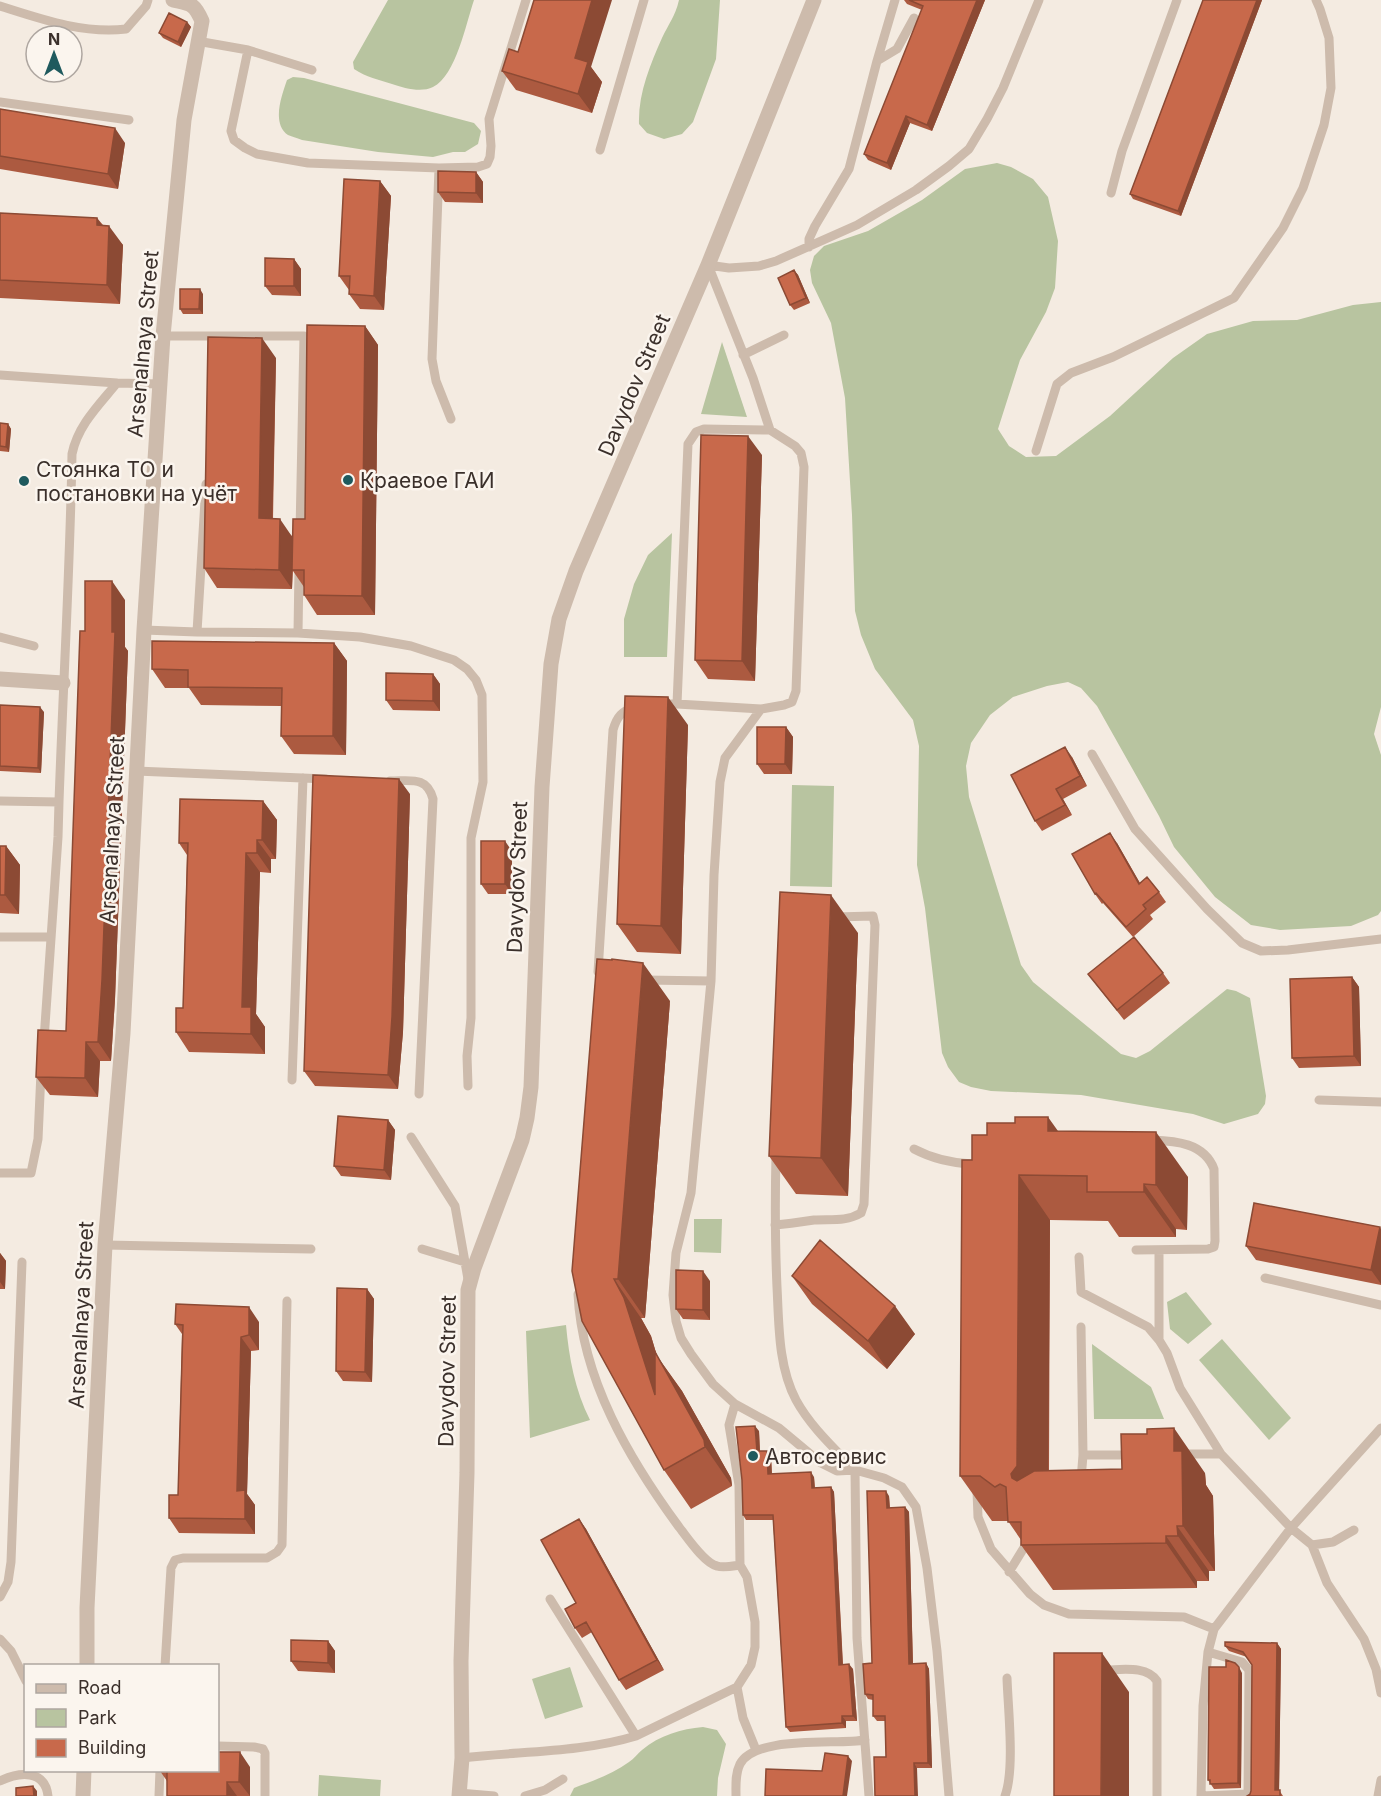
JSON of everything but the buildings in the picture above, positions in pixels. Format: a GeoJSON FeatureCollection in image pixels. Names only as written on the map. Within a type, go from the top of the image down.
{"type":"FeatureCollection","features":[{"type":"Feature","properties":{"kind":"street","name":"Arsenalnaya Street"},"geometry":{"type":"LineString","coordinates":[[87,1664],[87,1608],[105,1245],[123,1033],[144,630],[163,336],[184,120],[202,21],[196,7],[173,0]]}},
{"type":"Feature","properties":{"kind":"street","name":"Davydov Street"},"geometry":{"type":"LineString","coordinates":[[459,1795],[462,1758],[461,1661],[468,1290],[479,1253],[522,1140],[527,1118],[534,1032],[542,787],[551,664],[559,619],[576,571],[708,265],[814,0]]}},
{"type":"Feature","properties":{"kind":"street"},"geometry":{"type":"LineString","coordinates":[[0,680],[63,683]]}},
{"type":"Feature","properties":{"kind":"street"},"geometry":{"type":"LineString","coordinates":[[83,1796],[84,1772]]}},
{"type":"Feature","properties":{"kind":"lane"},"geometry":{"type":"LineString","coordinates":[[0,6],[55,23],[112,31],[126,29],[146,6],[148,0]]}},
{"type":"Feature","properties":{"kind":"lane"},"geometry":{"type":"LineString","coordinates":[[248,50],[231,131],[234,140],[245,148],[257,154],[308,163],[439,168],[478,167],[487,164],[491,146],[489,119],[526,0]]}},
{"type":"Feature","properties":{"kind":"lane"},"geometry":{"type":"LineString","coordinates":[[600,150],[644,0]]}},
{"type":"Feature","properties":{"kind":"lane"},"geometry":{"type":"LineString","coordinates":[[808,247],[815,226],[849,169],[895,0]]}},
{"type":"Feature","properties":{"kind":"lane"},"geometry":{"type":"LineString","coordinates":[[770,430],[753,378],[742,356],[708,265],[729,268],[759,267],[808,247],[857,225],[916,190],[969,149],[1003,88],[1039,0]]}},
{"type":"Feature","properties":{"kind":"lane"},"geometry":{"type":"LineString","coordinates":[[1111,193],[1122,151],[1177,0]]}},
{"type":"Feature","properties":{"kind":"lane"},"geometry":{"type":"LineString","coordinates":[[1036,451],[1057,384],[1071,373],[1113,357],[1234,298],[1283,228],[1303,188],[1324,125],[1331,88],[1329,38],[1316,0]]}},
{"type":"Feature","properties":{"kind":"lane"},"geometry":{"type":"LineString","coordinates":[[877,61],[897,49],[914,18]]}},
{"type":"Feature","properties":{"kind":"lane"},"geometry":{"type":"LineString","coordinates":[[197,41],[248,50],[312,70]]}},
{"type":"Feature","properties":{"kind":"lane"},"geometry":{"type":"LineString","coordinates":[[0,102],[129,120]]}},
{"type":"Feature","properties":{"kind":"lane"},"geometry":{"type":"LineString","coordinates":[[439,168],[432,359],[436,381],[451,419]]}},
{"type":"Feature","properties":{"kind":"lane"},"geometry":{"type":"LineString","coordinates":[[742,356],[784,335]]}},
{"type":"Feature","properties":{"kind":"lane"},"geometry":{"type":"LineString","coordinates":[[163,336],[304,336],[300,538]]}},
{"type":"Feature","properties":{"kind":"lane"},"geometry":{"type":"LineString","coordinates":[[212,336],[212,348]]}},
{"type":"Feature","properties":{"kind":"lane"},"geometry":{"type":"LineString","coordinates":[[0,375],[160,384]]}},
{"type":"Feature","properties":{"kind":"lane"},"geometry":{"type":"LineString","coordinates":[[43,1046],[68,614],[72,454],[79,430],[117,382]]}},
{"type":"Feature","properties":{"kind":"lane"},"geometry":{"type":"LineString","coordinates":[[656,704],[761,709],[792,702],[796,692],[804,467],[801,453],[795,446],[770,430],[704,429],[696,432],[688,444],[677,704]]}},
{"type":"Feature","properties":{"kind":"lane"},"geometry":{"type":"LineString","coordinates":[[197,632],[206,476]]}},
{"type":"Feature","properties":{"kind":"lane"},"geometry":{"type":"LineString","coordinates":[[298,633],[300,562]]}},
{"type":"Feature","properties":{"kind":"lane"},"geometry":{"type":"LineString","coordinates":[[144,630],[298,633],[360,637],[411,646],[454,660],[467,669],[476,681],[482,695],[483,782],[481,800],[476,811],[471,838],[471,1018],[467,1056],[468,1086]]}},
{"type":"Feature","properties":{"kind":"lane"},"geometry":{"type":"LineString","coordinates":[[0,637],[34,646]]}},
{"type":"Feature","properties":{"kind":"lane"},"geometry":{"type":"LineString","coordinates":[[610,980],[598,980],[614,730],[617,718],[625,710],[646,704]]}},
{"type":"Feature","properties":{"kind":"lane"},"geometry":{"type":"LineString","coordinates":[[761,709],[725,758],[720,782],[711,981],[691,1193],[676,1253],[673,1295],[681,1338],[713,1384],[735,1404],[779,1428],[821,1463],[837,1470],[855,1470],[884,1478],[902,1487],[916,1507],[927,1568],[937,1651],[949,1796]]}},
{"type":"Feature","properties":{"kind":"lane"},"geometry":{"type":"LineString","coordinates":[[1092,754],[1134,829],[1207,909],[1242,943],[1261,951],[1381,939]]}},
{"type":"Feature","properties":{"kind":"lane"},"geometry":{"type":"LineString","coordinates":[[136,771],[339,779]]}},
{"type":"Feature","properties":{"kind":"lane"},"geometry":{"type":"LineString","coordinates":[[292,1080],[303,778]]}},
{"type":"Feature","properties":{"kind":"lane"},"geometry":{"type":"LineString","coordinates":[[374,780],[422,782],[430,788],[433,798],[419,1094]]}},
{"type":"Feature","properties":{"kind":"lane"},"geometry":{"type":"LineString","coordinates":[[0,801],[58,802]]}},
{"type":"Feature","properties":{"kind":"lane"},"geometry":{"type":"LineString","coordinates":[[775,1226],[854,1217],[861,1213],[864,1204],[875,925],[873,916],[831,917]]}},
{"type":"Feature","properties":{"kind":"lane"},"geometry":{"type":"LineString","coordinates":[[0,937],[51,937]]}},
{"type":"Feature","properties":{"kind":"lane"},"geometry":{"type":"LineString","coordinates":[[633,980],[711,981]]}},
{"type":"Feature","properties":{"kind":"lane"},"geometry":{"type":"LineString","coordinates":[[0,1173],[31,1173],[38,1139],[42,1058]]}},
{"type":"Feature","properties":{"kind":"lane"},"geometry":{"type":"LineString","coordinates":[[1319,1100],[1381,1102]]}},
{"type":"Feature","properties":{"kind":"lane"},"geometry":{"type":"LineString","coordinates":[[411,1137],[439,1183],[453,1201],[457,1213],[468,1290]]}},
{"type":"Feature","properties":{"kind":"lane"},"geometry":{"type":"LineString","coordinates":[[1136,1250],[1198,1250],[1214,1247],[1214,1169],[1203,1152],[1194,1146],[1171,1141],[1147,1140]]}},
{"type":"Feature","properties":{"kind":"lane"},"geometry":{"type":"LineString","coordinates":[[776,1142],[775,1226],[779,1325],[783,1360],[796,1399],[812,1423],[855,1470],[857,1638],[869,1796]]}},
{"type":"Feature","properties":{"kind":"lane"},"geometry":{"type":"LineString","coordinates":[[914,1149],[934,1159],[971,1168],[982,1155]]}},
{"type":"Feature","properties":{"kind":"lane"},"geometry":{"type":"LineString","coordinates":[[105,1245],[311,1249]]}},
{"type":"Feature","properties":{"kind":"lane"},"geometry":{"type":"LineString","coordinates":[[422,1249],[465,1262]]}},
{"type":"Feature","properties":{"kind":"lane"},"geometry":{"type":"LineString","coordinates":[[1159,1340],[1160,1250]]}},
{"type":"Feature","properties":{"kind":"lane"},"geometry":{"type":"LineString","coordinates":[[1078,1257],[1079,1288],[1083,1295],[1148,1327],[1167,1353],[1180,1388],[1221,1454],[1291,1528],[1312,1545],[1327,1583],[1364,1639],[1376,1669],[1381,1693]]}},
{"type":"Feature","properties":{"kind":"lane"},"geometry":{"type":"LineString","coordinates":[[0,1598],[8,1582],[11,1562],[22,1262]]}},
{"type":"Feature","properties":{"kind":"lane"},"geometry":{"type":"LineString","coordinates":[[1265,1278],[1381,1305]]}},
{"type":"Feature","properties":{"kind":"lane"},"geometry":{"type":"LineString","coordinates":[[578,1283],[580,1318],[588,1359],[603,1400],[623,1441],[674,1520],[707,1560],[717,1567],[740,1565]]}},
{"type":"Feature","properties":{"kind":"lane"},"geometry":{"type":"LineString","coordinates":[[165,1664],[171,1568],[175,1560],[183,1558],[267,1558],[278,1552],[282,1545],[287,1301]]}},
{"type":"Feature","properties":{"kind":"lane"},"geometry":{"type":"LineString","coordinates":[[1081,1327],[1083,1455],[1081,1489]]}},
{"type":"Feature","properties":{"kind":"lane"},"geometry":{"type":"LineString","coordinates":[[462,1758],[508,1753],[540,1753],[619,1742],[737,1687],[752,1665],[755,1622],[747,1577],[740,1565],[739,1485],[729,1425],[735,1404]]}},
{"type":"Feature","properties":{"kind":"lane"},"geometry":{"type":"LineString","coordinates":[[1208,1652],[1242,1662],[1249,1670],[1248,1795],[1201,1796],[1203,1706],[1208,1652],[1214,1629],[1291,1528],[1381,1428]]}},
{"type":"Feature","properties":{"kind":"lane"},"geometry":{"type":"LineString","coordinates":[[1175,1454],[1221,1454]]}},
{"type":"Feature","properties":{"kind":"lane"},"geometry":{"type":"LineString","coordinates":[[1083,1455],[1140,1455]]}},
{"type":"Feature","properties":{"kind":"lane"},"geometry":{"type":"LineString","coordinates":[[977,1481],[978,1517],[982,1530],[991,1549],[1030,1594],[1059,1612],[1069,1614],[1184,1617],[1214,1629]]}},
{"type":"Feature","properties":{"kind":"lane"},"geometry":{"type":"LineString","coordinates":[[1312,1545],[1333,1542],[1354,1530]]}},
{"type":"Feature","properties":{"kind":"lane"},"geometry":{"type":"LineString","coordinates":[[1009,1572],[1032,1536]]}},
{"type":"Feature","properties":{"kind":"lane"},"geometry":{"type":"LineString","coordinates":[[550,1599],[636,1736]]}},
{"type":"Feature","properties":{"kind":"lane"},"geometry":{"type":"LineString","coordinates":[[0,1639],[11,1651],[24,1677]]}},
{"type":"Feature","properties":{"kind":"lane"},"geometry":{"type":"LineString","coordinates":[[1096,1670],[1142,1671],[1153,1675],[1157,1682],[1156,1796]]}},
{"type":"Feature","properties":{"kind":"lane"},"geometry":{"type":"LineString","coordinates":[[1005,1796],[1008,1788],[1009,1768],[1007,1678]]}},
{"type":"Feature","properties":{"kind":"lane"},"geometry":{"type":"LineString","coordinates":[[737,1687],[743,1718],[756,1750]]}},
{"type":"Feature","properties":{"kind":"lane"},"geometry":{"type":"LineString","coordinates":[[736,1796],[736,1776],[739,1765],[744,1758],[756,1750],[804,1742],[850,1743],[865,1740]]}},
{"type":"Feature","properties":{"kind":"lane"},"geometry":{"type":"LineString","coordinates":[[219,1746],[263,1749],[265,1753],[265,1796]]}},
{"type":"Feature","properties":{"kind":"lane"},"geometry":{"type":"LineString","coordinates":[[159,1796],[160,1772]]}},
{"type":"Feature","properties":{"kind":"lane"},"geometry":{"type":"LineString","coordinates":[[0,1781],[9,1777],[34,1774],[42,1780],[48,1796]]}},
{"type":"Feature","properties":{"kind":"lane"},"geometry":{"type":"LineString","coordinates":[[525,1796],[545,1790],[563,1779]]}},
{"type":"Feature","properties":{"kind":"lane"},"geometry":{"type":"LineString","coordinates":[[1378,1796],[1381,1780]]}},
{"type":"Feature","properties":{"kind":"lane"},"geometry":{"type":"LineString","coordinates":[[459,1795],[494,1796]]}},
{"type":"Feature","properties":{"kind":"green space"},"geometry":{"type":"Polygon","coordinates":[[[388,0],[474,0],[454,61],[441,81],[433,87],[423,90],[407,88],[373,78],[354,69],[353,62],[388,0]]]}},
{"type":"Feature","properties":{"kind":"green space"},"geometry":{"type":"Polygon","coordinates":[[[679,0],[720,0],[716,59],[693,122],[682,134],[664,139],[647,133],[639,124],[640,102],[649,69],[679,0]]]}},
{"type":"Feature","properties":{"kind":"green space"},"geometry":{"type":"Polygon","coordinates":[[[293,77],[474,123],[481,131],[478,144],[465,152],[453,152],[433,157],[378,152],[302,140],[288,135],[280,123],[279,109],[287,80],[293,77]]]}},
{"type":"Feature","properties":{"kind":"green space"},"geometry":{"type":"Polygon","coordinates":[[[997,163],[1011,167],[1033,179],[1048,197],[1058,241],[1055,288],[1046,312],[1020,360],[998,429],[1009,446],[1026,457],[1056,456],[1110,416],[1173,358],[1207,334],[1253,321],[1297,320],[1353,305],[1381,302],[1381,707],[1374,734],[1381,755],[1381,911],[1378,915],[1351,926],[1280,930],[1251,925],[1215,897],[1174,847],[1097,706],[1081,688],[1068,682],[1013,697],[990,715],[971,743],[966,766],[969,797],[1021,965],[1033,982],[1121,1054],[1136,1058],[1150,1051],[1227,989],[1250,998],[1266,1096],[1265,1104],[1258,1114],[1224,1124],[1193,1114],[1081,1095],[991,1091],[971,1087],[959,1082],[948,1067],[942,1053],[925,908],[917,865],[919,746],[913,720],[875,669],[861,635],[855,611],[845,398],[831,323],[812,283],[810,270],[814,256],[824,246],[868,231],[922,200],[965,169],[997,163]]]}},
{"type":"Feature","properties":{"kind":"green space"},"geometry":{"type":"Polygon","coordinates":[[[722,342],[747,417],[701,414],[722,342]]]}},
{"type":"Feature","properties":{"kind":"green space"},"geometry":{"type":"Polygon","coordinates":[[[672,533],[667,657],[624,657],[624,619],[634,584],[648,555],[672,533]]]}},
{"type":"Feature","properties":{"kind":"green space"},"geometry":{"type":"Polygon","coordinates":[[[792,785],[834,786],[832,887],[790,886],[792,785]]]}},
{"type":"Feature","properties":{"kind":"green space"},"geometry":{"type":"Polygon","coordinates":[[[694,1219],[722,1219],[721,1253],[694,1252],[694,1219]]]}},
{"type":"Feature","properties":{"kind":"green space"},"geometry":{"type":"Polygon","coordinates":[[[1186,1292],[1212,1324],[1188,1344],[1170,1329],[1167,1302],[1186,1292]]]}},
{"type":"Feature","properties":{"kind":"green space"},"geometry":{"type":"Polygon","coordinates":[[[566,1325],[574,1374],[580,1397],[590,1420],[530,1438],[526,1331],[566,1325]]]}},
{"type":"Feature","properties":{"kind":"green space"},"geometry":{"type":"Polygon","coordinates":[[[1222,1339],[1291,1418],[1269,1440],[1199,1360],[1222,1339]]]}},
{"type":"Feature","properties":{"kind":"green space"},"geometry":{"type":"Polygon","coordinates":[[[1092,1344],[1151,1387],[1164,1419],[1094,1419],[1092,1344]]]}},
{"type":"Feature","properties":{"kind":"green space"},"geometry":{"type":"Polygon","coordinates":[[[570,1667],[583,1707],[545,1719],[532,1679],[570,1667]]]}},
{"type":"Feature","properties":{"kind":"green space"},"geometry":{"type":"Polygon","coordinates":[[[703,1727],[717,1730],[726,1744],[718,1778],[717,1796],[570,1796],[574,1788],[616,1770],[656,1740],[679,1731],[703,1727]]]}},
{"type":"Feature","properties":{"kind":"green space"},"geometry":{"type":"Polygon","coordinates":[[[319,1775],[381,1780],[380,1796],[318,1796],[319,1775]]]}},
{"type":"Feature","properties":{"kind":"place","name":"Краевое ГАИ"},"geometry":{"type":"Point","coordinates":[348,480]}},
{"type":"Feature","properties":{"kind":"place","name":"Стоянка ТО и постановки на учёт"},"geometry":{"type":"Point","coordinates":[24,481]}},
{"type":"Feature","properties":{"kind":"place","name":"Автосервис"},"geometry":{"type":"Point","coordinates":[753,1456]}}]}
